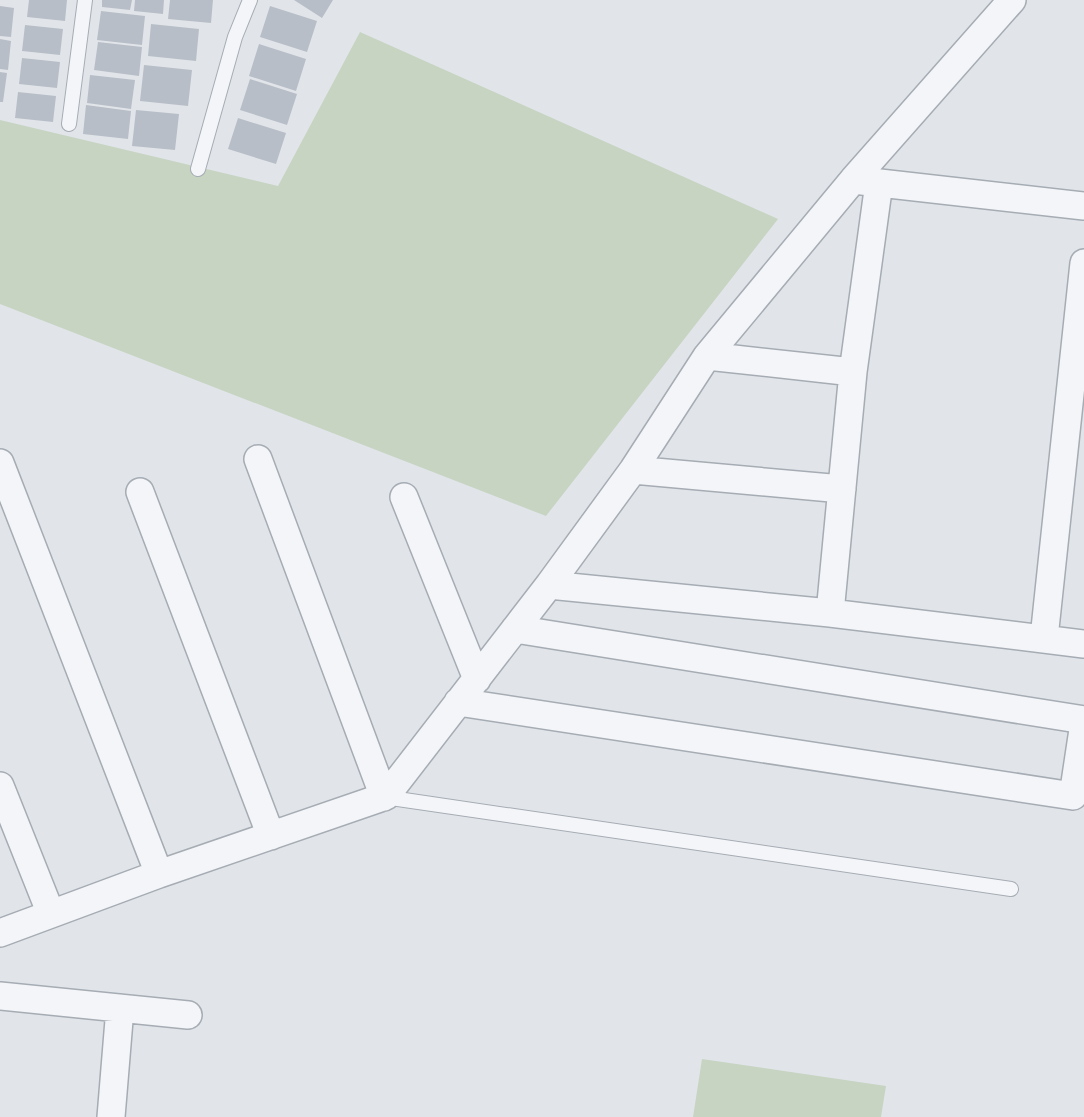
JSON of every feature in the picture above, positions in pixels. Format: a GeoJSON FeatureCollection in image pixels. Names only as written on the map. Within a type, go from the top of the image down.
{"type":"FeatureCollection","features":[{"type":"Feature","properties":{"kind":"street"},"geometry":{"type":"LineString","coordinates":[[0,933],[159,874],[384,797],[549,585],[633,471],[707,356],[866,182],[1012,0]]}},
{"type":"Feature","properties":{"kind":"street"},"geometry":{"type":"LineString","coordinates":[[866,182],[1084,206]]}},
{"type":"Feature","properties":{"kind":"street"},"geometry":{"type":"LineString","coordinates":[[830,613],[853,372],[866,182]]}},
{"type":"Feature","properties":{"kind":"street"},"geometry":{"type":"LineString","coordinates":[[1044,638],[1084,263]]}},
{"type":"Feature","properties":{"kind":"street"},"geometry":{"type":"LineString","coordinates":[[707,356],[853,372]]}},
{"type":"Feature","properties":{"kind":"street"},"geometry":{"type":"LineString","coordinates":[[258,459],[384,797]]}},
{"type":"Feature","properties":{"kind":"street"},"geometry":{"type":"LineString","coordinates":[[0,463],[159,874]]}},
{"type":"Feature","properties":{"kind":"street"},"geometry":{"type":"LineString","coordinates":[[633,471],[842,489]]}},
{"type":"Feature","properties":{"kind":"street"},"geometry":{"type":"LineString","coordinates":[[140,492],[271,836]]}},
{"type":"Feature","properties":{"kind":"street"},"geometry":{"type":"LineString","coordinates":[[404,497],[477,679]]}},
{"type":"Feature","properties":{"kind":"street"},"geometry":{"type":"LineString","coordinates":[[549,585],[830,613],[1084,644]]}},
{"type":"Feature","properties":{"kind":"street"},"geometry":{"type":"LineString","coordinates":[[458,702],[1072,796],[1084,722],[515,629]]}},
{"type":"Feature","properties":{"kind":"street"},"geometry":{"type":"LineString","coordinates":[[0,786],[51,914]]}},
{"type":"Feature","properties":{"kind":"street"},"geometry":{"type":"LineString","coordinates":[[0,996],[188,1015]]}},
{"type":"Feature","properties":{"kind":"street"},"geometry":{"type":"LineString","coordinates":[[111,1117],[120,1008]]}},
{"type":"Feature","properties":{"kind":"lane"},"geometry":{"type":"LineString","coordinates":[[69,124],[85,0]]}},
{"type":"Feature","properties":{"kind":"lane"},"geometry":{"type":"LineString","coordinates":[[198,169],[235,37],[250,0]]}},
{"type":"Feature","properties":{"kind":"lane"},"geometry":{"type":"LineString","coordinates":[[384,797],[1011,889]]}},
{"type":"Feature","properties":{"kind":"green space"},"geometry":{"type":"Polygon","coordinates":[[[360,32],[778,219],[546,516],[0,304],[0,120],[278,186],[360,32]]]}},
{"type":"Feature","properties":{"kind":"green space"},"geometry":{"type":"Polygon","coordinates":[[[702,1059],[886,1086],[881,1117],[693,1117],[702,1059]]]}},
{"type":"Feature","properties":{"kind":"building"},"geometry":{"type":"Polygon","coordinates":[[[29,0],[67,0],[65,21],[27,17],[29,0]]]}},
{"type":"Feature","properties":{"kind":"building"},"geometry":{"type":"Polygon","coordinates":[[[102,0],[132,0],[130,10],[102,7],[102,0]]]}},
{"type":"Feature","properties":{"kind":"building"},"geometry":{"type":"Polygon","coordinates":[[[135,0],[164,0],[163,14],[134,11],[135,0]]]}},
{"type":"Feature","properties":{"kind":"building"},"geometry":{"type":"Polygon","coordinates":[[[170,0],[213,0],[211,23],[168,19],[170,0]]]}},
{"type":"Feature","properties":{"kind":"building"},"geometry":{"type":"Polygon","coordinates":[[[294,0],[333,0],[322,18],[294,0]]]}},
{"type":"Feature","properties":{"kind":"building"},"geometry":{"type":"Polygon","coordinates":[[[0,6],[14,8],[11,37],[0,36],[0,6]]]}},
{"type":"Feature","properties":{"kind":"building"},"geometry":{"type":"Polygon","coordinates":[[[270,6],[317,21],[307,52],[260,37],[270,6]]]}},
{"type":"Feature","properties":{"kind":"building"},"geometry":{"type":"Polygon","coordinates":[[[101,11],[145,16],[142,45],[97,40],[101,11]]]}},
{"type":"Feature","properties":{"kind":"building"},"geometry":{"type":"Polygon","coordinates":[[[151,24],[199,29],[196,61],[148,56],[151,24]]]}},
{"type":"Feature","properties":{"kind":"building"},"geometry":{"type":"Polygon","coordinates":[[[25,25],[63,29],[60,55],[22,51],[25,25]]]}},
{"type":"Feature","properties":{"kind":"building"},"geometry":{"type":"Polygon","coordinates":[[[0,39],[11,41],[8,70],[0,69],[0,39]]]}},
{"type":"Feature","properties":{"kind":"building"},"geometry":{"type":"Polygon","coordinates":[[[98,42],[142,47],[139,76],[94,70],[98,42]]]}},
{"type":"Feature","properties":{"kind":"building"},"geometry":{"type":"Polygon","coordinates":[[[259,44],[306,59],[296,91],[249,76],[259,44]]]}},
{"type":"Feature","properties":{"kind":"building"},"geometry":{"type":"Polygon","coordinates":[[[22,58],[60,62],[57,88],[19,84],[22,58]]]}},
{"type":"Feature","properties":{"kind":"building"},"geometry":{"type":"Polygon","coordinates":[[[144,65],[192,70],[188,106],[140,101],[144,65]]]}},
{"type":"Feature","properties":{"kind":"building"},"geometry":{"type":"Polygon","coordinates":[[[0,72],[7,73],[3,102],[0,102],[0,72]]]}},
{"type":"Feature","properties":{"kind":"building"},"geometry":{"type":"Polygon","coordinates":[[[90,75],[135,80],[131,109],[87,103],[90,75]]]}},
{"type":"Feature","properties":{"kind":"building"},"geometry":{"type":"Polygon","coordinates":[[[250,79],[297,94],[287,125],[240,110],[250,79]]]}},
{"type":"Feature","properties":{"kind":"building"},"geometry":{"type":"Polygon","coordinates":[[[18,92],[56,96],[53,122],[15,118],[18,92]]]}},
{"type":"Feature","properties":{"kind":"building"},"geometry":{"type":"Polygon","coordinates":[[[86,105],[131,111],[128,139],[83,134],[86,105]]]}},
{"type":"Feature","properties":{"kind":"building"},"geometry":{"type":"Polygon","coordinates":[[[136,110],[179,114],[175,150],[132,146],[136,110]]]}},
{"type":"Feature","properties":{"kind":"building"},"geometry":{"type":"Polygon","coordinates":[[[238,118],[286,133],[276,164],[228,149],[238,118]]]}}]}
